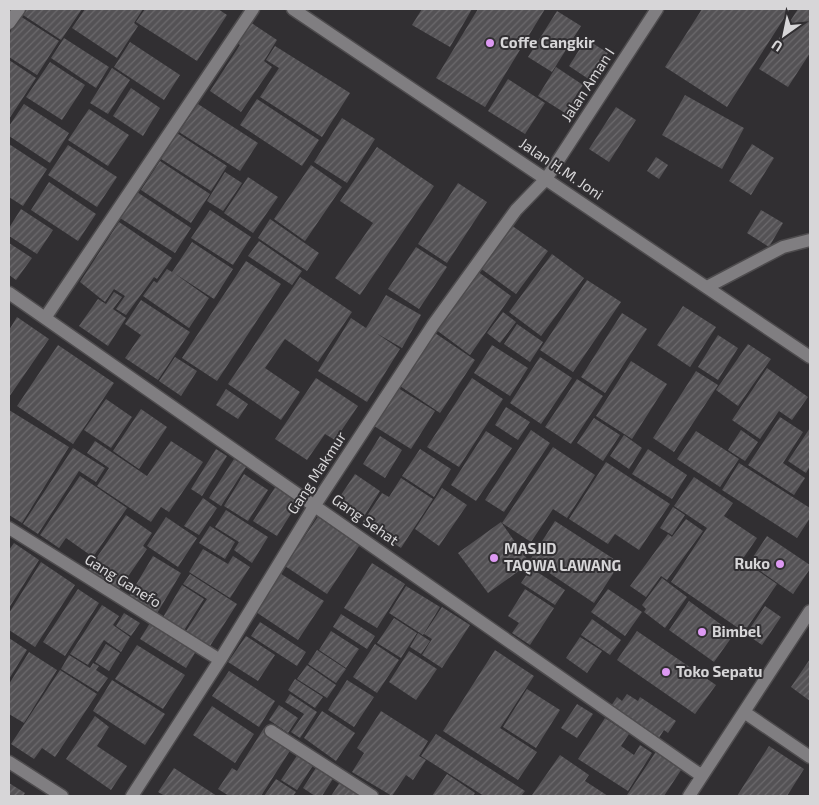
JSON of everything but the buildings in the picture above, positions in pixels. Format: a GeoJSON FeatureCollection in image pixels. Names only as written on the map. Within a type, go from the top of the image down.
{"type":"FeatureCollection","features":[{"type":"Feature","properties":{"kind":"street"},"geometry":{"type":"LineString","coordinates":[[9,23],[19,9]]}},
{"type":"Feature","properties":{"kind":"street"},"geometry":{"type":"LineString","coordinates":[[45,318],[253,9]]}},
{"type":"Feature","properties":{"kind":"street","name":"Jalan H.M. Joni"},"geometry":{"type":"LineString","coordinates":[[293,9],[810,357]]}},
{"type":"Feature","properties":{"kind":"street","name":"Jalan Aman I"},"geometry":{"type":"LineString","coordinates":[[546,179],[657,9]]}},
{"type":"Feature","properties":{"kind":"street","name":"Gang Makmur"},"geometry":{"type":"LineString","coordinates":[[132,796],[220,660],[315,504],[433,325],[516,210],[546,179]]}},
{"type":"Feature","properties":{"kind":"street"},"geometry":{"type":"LineString","coordinates":[[708,287],[783,247],[810,240]]}},
{"type":"Feature","properties":{"kind":"street","name":"Gang Sehat"},"geometry":{"type":"LineString","coordinates":[[9,293],[315,504],[702,776]]}},
{"type":"Feature","properties":{"kind":"street","name":"Gang Ganefo"},"geometry":{"type":"LineString","coordinates":[[9,528],[220,660]]}},
{"type":"Feature","properties":{"kind":"street"},"geometry":{"type":"LineString","coordinates":[[689,796],[810,611]]}},
{"type":"Feature","properties":{"kind":"street"},"geometry":{"type":"LineString","coordinates":[[744,712],[810,757]]}},
{"type":"Feature","properties":{"kind":"street"},"geometry":{"type":"LineString","coordinates":[[271,731],[372,796]]}},
{"type":"Feature","properties":{"kind":"street"},"geometry":{"type":"LineString","coordinates":[[9,762],[62,796]]}},
{"type":"Feature","properties":{"kind":"place","name":"Coffe Cangkir"},"geometry":{"type":"Point","coordinates":[490,43]}},
{"type":"Feature","properties":{"kind":"place","name":"MASJID TAQWA LAWANG"},"geometry":{"type":"Point","coordinates":[494,558]}},
{"type":"Feature","properties":{"kind":"place","name":"Ruko"},"geometry":{"type":"Point","coordinates":[780,564]}},
{"type":"Feature","properties":{"kind":"place","name":"Bimbel"},"geometry":{"type":"Point","coordinates":[702,632]}},
{"type":"Feature","properties":{"kind":"place","name":"Toko Sepatu"},"geometry":{"type":"Point","coordinates":[666,672]}}]}
